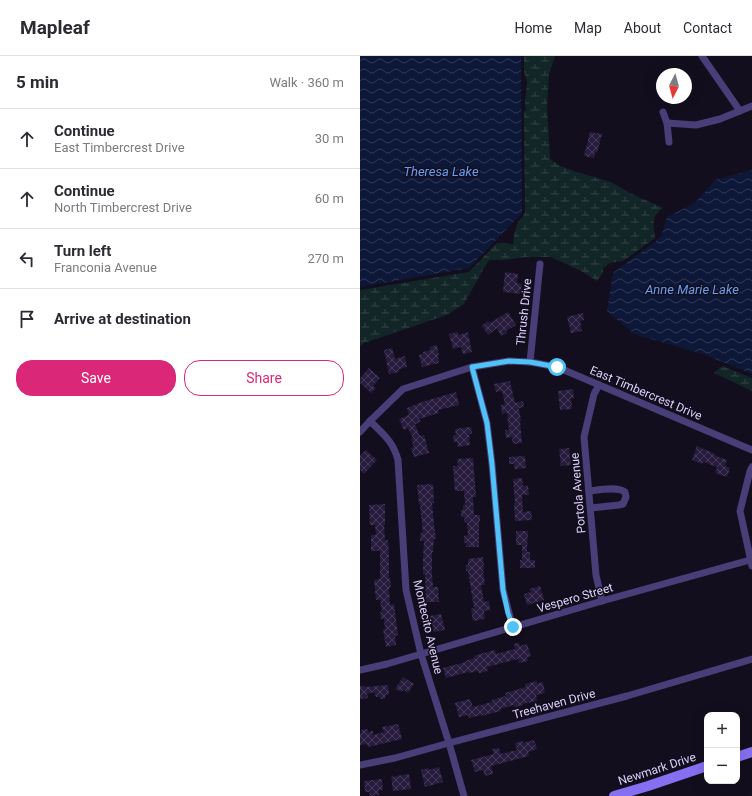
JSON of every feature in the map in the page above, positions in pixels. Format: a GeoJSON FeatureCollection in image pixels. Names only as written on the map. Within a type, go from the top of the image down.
{"type":"FeatureCollection","features":[{"type":"Feature","properties":{"kind":"street"},"geometry":{"type":"LineString","coordinates":[[702,56],[740,111]]}},
{"type":"Feature","properties":{"kind":"street"},"geometry":{"type":"LineString","coordinates":[[667,123],[696,125],[720,119],[752,106]]}},
{"type":"Feature","properties":{"kind":"street"},"geometry":{"type":"LineString","coordinates":[[663,112],[667,123],[669,142]]}},
{"type":"Feature","properties":{"kind":"street","name":"Thrush Drive"},"geometry":{"type":"LineString","coordinates":[[530,362],[540,264]]}},
{"type":"Feature","properties":{"kind":"street","name":"East Timbercrest Drive"},"geometry":{"type":"LineString","coordinates":[[360,432],[403,389],[472,367],[509,361],[530,362],[557,367],[752,450]]}},
{"type":"Feature","properties":{"kind":"street"},"geometry":{"type":"LineString","coordinates":[[472,367],[487,423],[503,590],[513,627]]}},
{"type":"Feature","properties":{"kind":"street","name":"Portola Avenue"},"geometry":{"type":"LineString","coordinates":[[599,385],[594,394],[584,437],[596,575],[602,601]]}},
{"type":"Feature","properties":{"kind":"street","name":"Montecito Avenue"},"geometry":{"type":"LineString","coordinates":[[370,421],[387,437],[396,451],[406,590],[421,654],[464,796]]}},
{"type":"Feature","properties":{"kind":"street"},"geometry":{"type":"LineString","coordinates":[[751,563],[740,511],[752,467]]}},
{"type":"Feature","properties":{"kind":"street"},"geometry":{"type":"LineString","coordinates":[[589,491],[614,489],[625,492],[626,497],[623,504],[591,508]]}},
{"type":"Feature","properties":{"kind":"street","name":"Vespero Street"},"geometry":{"type":"LineString","coordinates":[[360,670],[387,664],[602,601],[751,563]]}},
{"type":"Feature","properties":{"kind":"street","name":"Treehaven Drive"},"geometry":{"type":"LineString","coordinates":[[360,765],[396,758],[627,696],[752,659]]}},
{"type":"Feature","properties":{"kind":"street"},"geometry":{"type":"LineString","coordinates":[[740,755],[752,752]]}},
{"type":"Feature","properties":{"kind":"street","name":"Newmark Drive"},"geometry":{"type":"LineString","coordinates":[[614,796],[704,767]]}},
{"type":"Feature","properties":{"kind":"green space"},"geometry":{"type":"Polygon","coordinates":[[[524,56],[555,56],[549,74],[547,107],[550,159],[560,166],[611,182],[630,193],[663,208],[654,218],[655,238],[623,261],[610,263],[603,268],[603,273],[597,281],[581,271],[551,257],[526,257],[505,260],[490,260],[488,261],[464,304],[447,315],[364,343],[360,346],[360,290],[469,272],[497,243],[513,244],[517,226],[525,213],[524,111],[526,110],[525,104],[527,81],[524,72],[524,56]]]}},
{"type":"Feature","properties":{"kind":"green space"},"geometry":{"type":"Polygon","coordinates":[[[722,366],[752,378],[752,391],[714,373],[722,366]]]}},
{"type":"Feature","properties":{"kind":"water","name":"Theresa Lake"},"geometry":{"type":"Polygon","coordinates":[[[360,56],[521,56],[522,213],[469,268],[360,287],[360,56]]]}},
{"type":"Feature","properties":{"kind":"water","name":"Anne Marie Lake"},"geometry":{"type":"Polygon","coordinates":[[[752,170],[752,374],[703,354],[634,334],[607,311],[613,273],[661,237],[667,217],[695,203],[715,180],[752,170]]]}},
{"type":"Feature","properties":{"kind":"building"},"geometry":{"type":"Polygon","coordinates":[[[590,132],[602,134],[597,153],[595,152],[594,158],[584,156],[590,132]]]}},
{"type":"Feature","properties":{"kind":"building"},"geometry":{"type":"Polygon","coordinates":[[[505,272],[518,274],[517,283],[522,284],[520,294],[503,292],[505,272]]]}},
{"type":"Feature","properties":{"kind":"building"},"geometry":{"type":"Polygon","coordinates":[[[508,312],[516,325],[501,336],[497,328],[488,335],[482,326],[488,321],[490,323],[508,312]]]}},
{"type":"Feature","properties":{"kind":"building"},"geometry":{"type":"Polygon","coordinates":[[[583,313],[584,320],[580,321],[582,331],[571,333],[567,317],[583,313]]]}},
{"type":"Feature","properties":{"kind":"building"},"geometry":{"type":"Polygon","coordinates":[[[458,332],[458,335],[468,332],[472,352],[463,354],[461,347],[453,349],[449,334],[458,332]]]}},
{"type":"Feature","properties":{"kind":"building"},"geometry":{"type":"Polygon","coordinates":[[[437,345],[439,363],[422,367],[419,355],[430,350],[430,347],[437,345]]]}},
{"type":"Feature","properties":{"kind":"building"},"geometry":{"type":"Polygon","coordinates":[[[392,348],[395,359],[405,356],[407,367],[399,369],[399,372],[389,374],[384,350],[392,348]]]}},
{"type":"Feature","properties":{"kind":"building"},"geometry":{"type":"Polygon","coordinates":[[[369,368],[380,378],[373,386],[376,388],[371,393],[360,383],[360,378],[369,368]]]}},
{"type":"Feature","properties":{"kind":"building"},"geometry":{"type":"Polygon","coordinates":[[[510,381],[515,403],[523,401],[524,407],[519,408],[522,443],[513,444],[512,437],[506,438],[505,430],[509,430],[507,413],[502,414],[501,405],[505,404],[502,391],[496,392],[494,384],[510,381]]]}},
{"type":"Feature","properties":{"kind":"building"},"geometry":{"type":"Polygon","coordinates":[[[573,389],[574,398],[571,398],[572,409],[560,410],[558,391],[573,389]]]}},
{"type":"Feature","properties":{"kind":"building"},"geometry":{"type":"Polygon","coordinates":[[[456,392],[459,405],[438,410],[439,413],[419,419],[421,422],[415,424],[420,436],[424,435],[429,453],[414,457],[411,448],[414,447],[411,439],[413,438],[408,428],[404,430],[399,419],[409,415],[407,408],[456,392]]]}},
{"type":"Feature","properties":{"kind":"building"},"geometry":{"type":"Polygon","coordinates":[[[471,427],[472,434],[469,434],[470,445],[458,447],[457,442],[454,442],[453,435],[456,435],[455,429],[471,427]]]}},
{"type":"Feature","properties":{"kind":"building"},"geometry":{"type":"Polygon","coordinates":[[[697,446],[727,460],[725,466],[730,468],[727,477],[715,473],[717,467],[704,462],[702,464],[692,460],[697,446]]]}},
{"type":"Feature","properties":{"kind":"building"},"geometry":{"type":"Polygon","coordinates":[[[569,448],[571,465],[561,466],[559,449],[569,448]]]}},
{"type":"Feature","properties":{"kind":"building"},"geometry":{"type":"Polygon","coordinates":[[[366,450],[377,460],[364,474],[360,470],[360,456],[366,450]]]}},
{"type":"Feature","properties":{"kind":"building"},"geometry":{"type":"Polygon","coordinates":[[[525,456],[526,468],[515,469],[514,464],[509,464],[509,457],[525,456]]]}},
{"type":"Feature","properties":{"kind":"building"},"geometry":{"type":"Polygon","coordinates":[[[473,458],[476,497],[473,497],[474,515],[480,515],[479,547],[466,547],[466,543],[464,543],[464,536],[468,535],[467,522],[465,523],[464,517],[461,517],[461,510],[463,510],[463,505],[465,505],[464,491],[455,491],[453,466],[458,466],[457,459],[473,458]]]}},
{"type":"Feature","properties":{"kind":"building"},"geometry":{"type":"Polygon","coordinates":[[[522,478],[523,486],[528,486],[529,495],[522,495],[523,512],[531,511],[532,520],[515,521],[513,479],[522,478]]]}},
{"type":"Feature","properties":{"kind":"building"},"geometry":{"type":"Polygon","coordinates":[[[433,484],[434,503],[432,503],[436,539],[434,539],[432,552],[432,574],[433,587],[438,587],[439,602],[426,602],[425,574],[423,575],[424,541],[420,541],[421,532],[423,533],[417,485],[433,484]]]}},
{"type":"Feature","properties":{"kind":"building"},"geometry":{"type":"Polygon","coordinates":[[[385,504],[384,525],[385,540],[388,540],[389,579],[390,578],[391,588],[389,588],[390,605],[394,604],[398,635],[395,636],[396,645],[386,647],[383,629],[385,629],[384,619],[381,619],[380,612],[382,612],[380,600],[376,600],[374,580],[380,579],[380,551],[371,551],[371,535],[376,535],[375,525],[370,525],[369,505],[385,504]]]}},
{"type":"Feature","properties":{"kind":"building"},"geometry":{"type":"Polygon","coordinates":[[[516,531],[528,531],[527,552],[530,552],[530,560],[535,560],[535,568],[520,568],[520,560],[522,560],[522,545],[516,545],[516,531]]]}},
{"type":"Feature","properties":{"kind":"building"},"geometry":{"type":"Polygon","coordinates":[[[483,557],[485,585],[481,585],[484,602],[489,601],[490,610],[484,611],[485,619],[473,621],[471,609],[474,608],[466,565],[468,565],[468,559],[483,557]]]}},
{"type":"Feature","properties":{"kind":"building"},"geometry":{"type":"Polygon","coordinates":[[[540,586],[544,600],[527,605],[524,594],[531,592],[530,589],[540,586]]]}},
{"type":"Feature","properties":{"kind":"building"},"geometry":{"type":"Polygon","coordinates":[[[441,614],[445,630],[434,632],[430,616],[441,614]]]}},
{"type":"Feature","properties":{"kind":"building"},"geometry":{"type":"Polygon","coordinates":[[[519,643],[520,646],[527,644],[531,656],[527,657],[528,661],[519,663],[518,659],[487,667],[488,671],[479,673],[478,671],[468,672],[446,678],[443,668],[466,662],[465,661],[475,658],[474,656],[483,653],[495,650],[496,654],[515,649],[514,644],[519,643]]]}},
{"type":"Feature","properties":{"kind":"building"},"geometry":{"type":"Polygon","coordinates":[[[403,677],[414,684],[408,693],[403,690],[402,692],[395,689],[403,677]]]}},
{"type":"Feature","properties":{"kind":"building"},"geometry":{"type":"Polygon","coordinates":[[[537,681],[537,684],[543,682],[545,693],[536,695],[537,701],[515,707],[514,705],[500,709],[501,711],[481,716],[469,718],[468,715],[459,717],[455,703],[470,699],[473,707],[492,702],[492,700],[506,696],[505,693],[526,687],[525,684],[537,681]]]}},
{"type":"Feature","properties":{"kind":"building"},"geometry":{"type":"Polygon","coordinates":[[[388,685],[389,695],[385,695],[385,699],[376,697],[374,692],[367,694],[368,698],[360,699],[360,686],[388,685]]]}},
{"type":"Feature","properties":{"kind":"building"},"geometry":{"type":"Polygon","coordinates":[[[398,724],[402,739],[368,747],[367,744],[360,745],[361,730],[368,729],[368,732],[373,731],[373,735],[384,732],[382,727],[398,724]]]}},
{"type":"Feature","properties":{"kind":"building"},"geometry":{"type":"Polygon","coordinates":[[[534,740],[537,749],[528,752],[529,756],[491,766],[493,774],[485,776],[483,770],[475,772],[471,760],[494,754],[492,749],[499,748],[501,754],[517,750],[515,743],[523,741],[523,743],[534,740]]]}},
{"type":"Feature","properties":{"kind":"building"},"geometry":{"type":"Polygon","coordinates":[[[439,767],[443,782],[425,787],[421,770],[428,768],[429,770],[439,767]]]}},
{"type":"Feature","properties":{"kind":"building"},"geometry":{"type":"Polygon","coordinates":[[[409,774],[411,789],[393,791],[391,777],[409,774]]]}},
{"type":"Feature","properties":{"kind":"building"},"geometry":{"type":"Polygon","coordinates":[[[382,779],[383,790],[379,790],[379,795],[370,796],[369,792],[365,792],[364,781],[382,779]]]}},
{"type":"Feature","properties":{"kind":"route"},"geometry":{"type":"LineString","coordinates":[[513,627],[503,590],[487,423],[472,367],[509,361],[530,362],[557,367]]}}]}
